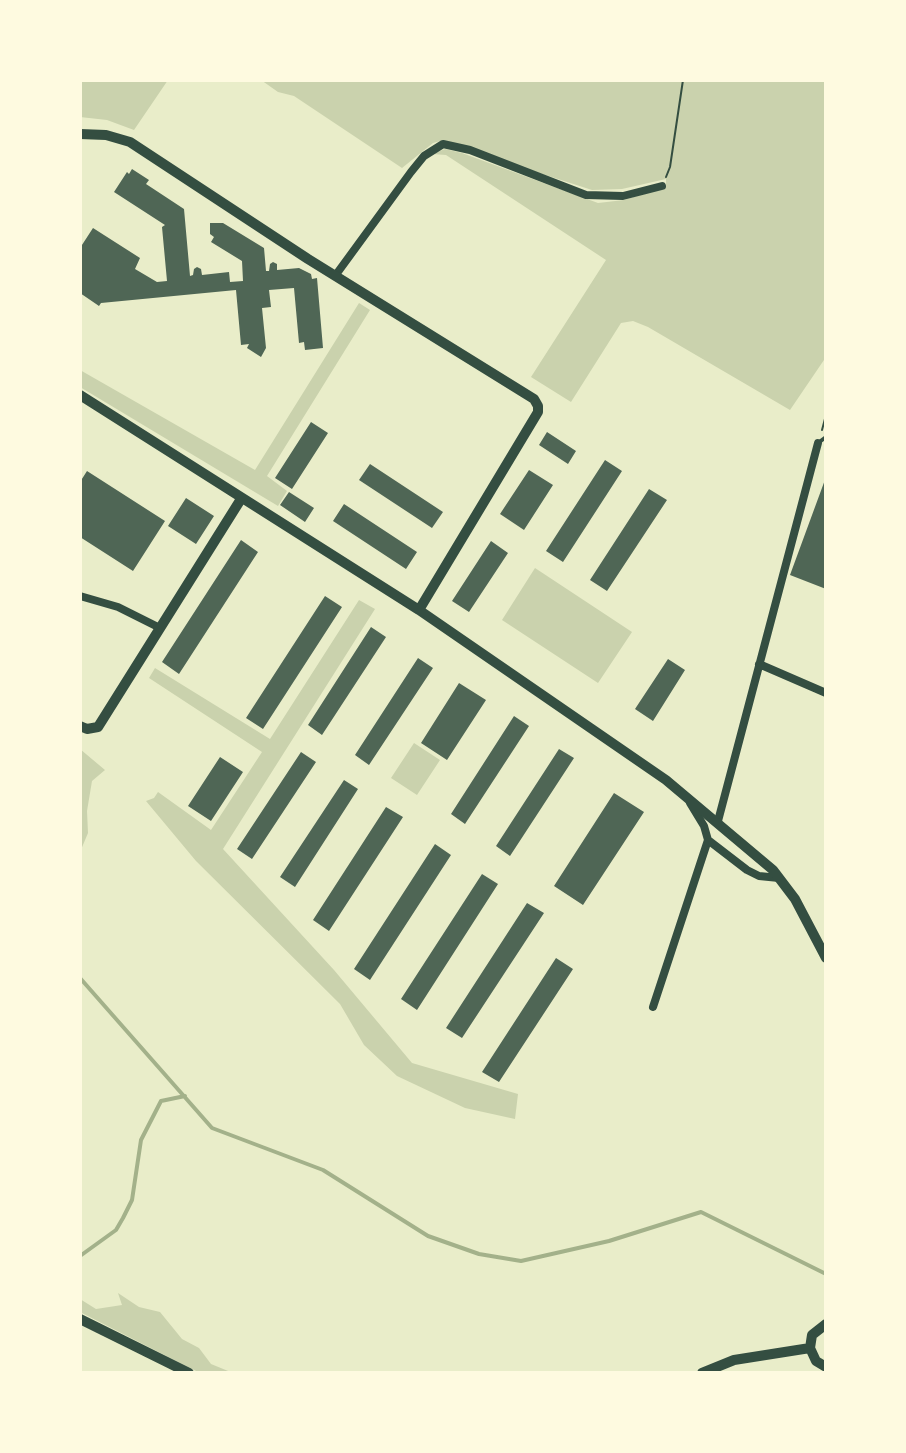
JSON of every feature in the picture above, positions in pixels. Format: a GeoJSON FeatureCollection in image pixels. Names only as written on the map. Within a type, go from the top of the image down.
{"type":"FeatureCollection","features":[{"type":"Feature","properties":{"kind":"street"},"geometry":{"type":"LineString","coordinates":[[80,134],[106,135],[130,142],[335,276],[534,399],[538,412],[419,610]]}},
{"type":"Feature","properties":{"kind":"street"},"geometry":{"type":"LineString","coordinates":[[335,276],[424,156],[443,144],[470,150],[586,195],[623,196],[662,186]]}},
{"type":"Feature","properties":{"kind":"street"},"geometry":{"type":"LineString","coordinates":[[80,395],[419,610],[685,795],[750,849],[779,878],[795,899],[826,958]]}},
{"type":"Feature","properties":{"kind":"street"},"geometry":{"type":"LineString","coordinates":[[718,821],[822,440]]}},
{"type":"Feature","properties":{"kind":"street"},"geometry":{"type":"LineString","coordinates":[[80,726],[87,729],[98,727],[241,499]]}},
{"type":"Feature","properties":{"kind":"street"},"geometry":{"type":"LineString","coordinates":[[80,596],[118,607],[160,628]]}},
{"type":"Feature","properties":{"kind":"street"},"geometry":{"type":"LineString","coordinates":[[759,664],[826,693]]}},
{"type":"Feature","properties":{"kind":"street"},"geometry":{"type":"LineString","coordinates":[[653,1007],[708,840],[704,826],[685,795]]}},
{"type":"Feature","properties":{"kind":"street"},"geometry":{"type":"LineString","coordinates":[[708,840],[747,870],[759,876],[779,878]]}},
{"type":"Feature","properties":{"kind":"street"},"geometry":{"type":"LineString","coordinates":[[80,1319],[189,1373]]}},
{"type":"Feature","properties":{"kind":"street"},"geometry":{"type":"LineString","coordinates":[[826,1324],[812,1335],[810,1348],[816,1361],[826,1367]]}},
{"type":"Feature","properties":{"kind":"street"},"geometry":{"type":"LineString","coordinates":[[702,1373],[734,1360],[810,1348]]}},
{"type":"Feature","properties":{"kind":"path"},"geometry":{"type":"LineString","coordinates":[[662,186],[670,167],[683,80]]}},
{"type":"Feature","properties":{"kind":"green space"},"geometry":{"type":"Polygon","coordinates":[[[80,80],[168,80],[134,130],[107,120],[80,117],[80,80]]]}},
{"type":"Feature","properties":{"kind":"green space"},"geometry":{"type":"Polygon","coordinates":[[[261,80],[826,80],[826,357],[790,410],[648,327],[633,321],[621,323],[571,402],[531,377],[606,260],[446,155],[432,154],[445,149],[462,153],[598,203],[624,200],[666,187],[666,179],[622,189],[592,190],[440,141],[433,143],[402,168],[294,96],[278,92],[261,80]]]}},
{"type":"Feature","properties":{"kind":"green space"},"geometry":{"type":"Polygon","coordinates":[[[359,303],[370,310],[267,476],[287,491],[278,506],[80,387],[80,370],[255,470],[359,303]]]}},
{"type":"Feature","properties":{"kind":"green space"},"geometry":{"type":"Polygon","coordinates":[[[535,568],[632,632],[598,683],[502,620],[535,568]]]}},
{"type":"Feature","properties":{"kind":"green space"},"geometry":{"type":"Polygon","coordinates":[[[359,600],[375,609],[223,849],[334,970],[412,1063],[518,1094],[515,1119],[465,1108],[397,1076],[364,1045],[340,1004],[196,861],[146,801],[158,792],[211,830],[262,752],[149,678],[155,668],[270,739],[359,600]]]}},
{"type":"Feature","properties":{"kind":"green space"},"geometry":{"type":"Polygon","coordinates":[[[414,743],[440,760],[417,795],[391,778],[414,743]]]}},
{"type":"Feature","properties":{"kind":"green space"},"geometry":{"type":"Polygon","coordinates":[[[80,749],[105,770],[92,781],[87,811],[88,833],[80,852],[82,833],[80,749]]]}},
{"type":"Feature","properties":{"kind":"green space"},"geometry":{"type":"Polygon","coordinates":[[[118,1293],[139,1307],[160,1312],[182,1339],[199,1348],[211,1364],[233,1373],[200,1373],[80,1312],[80,1299],[96,1309],[122,1305],[118,1293]]]}},
{"type":"Feature","properties":{"kind":"building"},"geometry":{"type":"Polygon","coordinates":[[[132,169],[149,180],[146,184],[184,209],[190,276],[197,267],[202,275],[229,272],[230,282],[243,281],[242,261],[211,242],[214,237],[210,234],[210,223],[223,223],[264,248],[266,271],[273,262],[277,264],[277,270],[299,268],[311,274],[312,279],[317,278],[323,348],[305,350],[304,342],[299,343],[294,288],[269,290],[271,307],[262,308],[266,348],[261,357],[247,348],[249,344],[241,345],[236,290],[101,303],[99,306],[80,293],[80,248],[93,228],[140,258],[135,269],[157,282],[167,281],[162,227],[165,225],[114,192],[132,169]]]}},
{"type":"Feature","properties":{"kind":"building"},"geometry":{"type":"Polygon","coordinates":[[[311,422],[328,433],[292,489],[275,478],[311,422]]]}},
{"type":"Feature","properties":{"kind":"building"},"geometry":{"type":"Polygon","coordinates":[[[547,432],[576,451],[568,464],[539,445],[547,432]]]}},
{"type":"Feature","properties":{"kind":"building"},"geometry":{"type":"Polygon","coordinates":[[[605,460],[622,471],[563,562],[546,551],[605,460]]]}},
{"type":"Feature","properties":{"kind":"building"},"geometry":{"type":"Polygon","coordinates":[[[370,464],[443,512],[432,528],[359,480],[370,464]]]}},
{"type":"Feature","properties":{"kind":"building"},"geometry":{"type":"Polygon","coordinates":[[[529,470],[553,485],[524,530],[500,514],[529,470]]]}},
{"type":"Feature","properties":{"kind":"building"},"geometry":{"type":"Polygon","coordinates":[[[87,471],[165,521],[133,571],[80,537],[80,482],[87,471]]]}},
{"type":"Feature","properties":{"kind":"building"},"geometry":{"type":"Polygon","coordinates":[[[826,477],[826,589],[790,575],[826,477]]]}},
{"type":"Feature","properties":{"kind":"building"},"geometry":{"type":"Polygon","coordinates":[[[649,489],[667,500],[607,591],[590,580],[649,489]]]}},
{"type":"Feature","properties":{"kind":"building"},"geometry":{"type":"Polygon","coordinates":[[[289,492],[314,508],[305,522],[280,505],[289,492]]]}},
{"type":"Feature","properties":{"kind":"building"},"geometry":{"type":"Polygon","coordinates":[[[186,498],[214,516],[196,544],[168,526],[186,498]]]}},
{"type":"Feature","properties":{"kind":"building"},"geometry":{"type":"Polygon","coordinates":[[[344,504],[417,552],[406,569],[333,521],[344,504]]]}},
{"type":"Feature","properties":{"kind":"building"},"geometry":{"type":"Polygon","coordinates":[[[241,540],[258,552],[179,674],[162,662],[241,540]]]}},
{"type":"Feature","properties":{"kind":"building"},"geometry":{"type":"Polygon","coordinates":[[[491,541],[508,553],[469,612],[452,601],[491,541]]]}},
{"type":"Feature","properties":{"kind":"building"},"geometry":{"type":"Polygon","coordinates":[[[325,596],[342,607],[263,729],[246,718],[325,596]]]}},
{"type":"Feature","properties":{"kind":"building"},"geometry":{"type":"Polygon","coordinates":[[[371,627],[386,637],[322,735],[308,725],[371,627]]]}},
{"type":"Feature","properties":{"kind":"building"},"geometry":{"type":"Polygon","coordinates":[[[418,658],[433,668],[369,765],[355,755],[418,658]]]}},
{"type":"Feature","properties":{"kind":"building"},"geometry":{"type":"Polygon","coordinates":[[[668,659],[685,670],[653,721],[635,709],[668,659]]]}},
{"type":"Feature","properties":{"kind":"building"},"geometry":{"type":"Polygon","coordinates":[[[459,683],[486,700],[447,760],[421,743],[459,683]]]}},
{"type":"Feature","properties":{"kind":"building"},"geometry":{"type":"Polygon","coordinates":[[[514,716],[529,726],[465,824],[451,814],[514,716]]]}},
{"type":"Feature","properties":{"kind":"building"},"geometry":{"type":"Polygon","coordinates":[[[559,749],[574,758],[510,856],[496,846],[559,749]]]}},
{"type":"Feature","properties":{"kind":"building"},"geometry":{"type":"Polygon","coordinates":[[[301,752],[316,762],[252,859],[237,849],[301,752]]]}},
{"type":"Feature","properties":{"kind":"building"},"geometry":{"type":"Polygon","coordinates":[[[220,757],[243,772],[211,821],[188,806],[220,757]]]}},
{"type":"Feature","properties":{"kind":"building"},"geometry":{"type":"Polygon","coordinates":[[[344,780],[358,789],[295,887],[280,877],[344,780]]]}},
{"type":"Feature","properties":{"kind":"building"},"geometry":{"type":"Polygon","coordinates":[[[614,793],[644,812],[583,905],[554,886],[614,793]]]}},
{"type":"Feature","properties":{"kind":"building"},"geometry":{"type":"Polygon","coordinates":[[[386,807],[403,817],[329,931],[313,920],[386,807]]]}},
{"type":"Feature","properties":{"kind":"building"},"geometry":{"type":"Polygon","coordinates":[[[435,844],[451,855],[370,980],[354,969],[435,844]]]}},
{"type":"Feature","properties":{"kind":"building"},"geometry":{"type":"Polygon","coordinates":[[[482,874],[498,884],[417,1010],[401,999],[482,874]]]}},
{"type":"Feature","properties":{"kind":"building"},"geometry":{"type":"Polygon","coordinates":[[[527,903],[544,913],[462,1038],[446,1028],[527,903]]]}},
{"type":"Feature","properties":{"kind":"building"},"geometry":{"type":"Polygon","coordinates":[[[556,958],[573,969],[499,1082],[482,1072],[556,958]]]}},
{"type":"Feature","properties":{"kind":"waterway"},"geometry":{"type":"LineString","coordinates":[[80,978],[212,1128],[323,1170],[428,1236],[479,1254],[521,1261],[609,1241],[701,1212],[826,1274]]}},
{"type":"Feature","properties":{"kind":"waterway"},"geometry":{"type":"LineString","coordinates":[[80,1256],[116,1230],[123,1218],[132,1200],[141,1140],[161,1101],[185,1096]]}}]}
